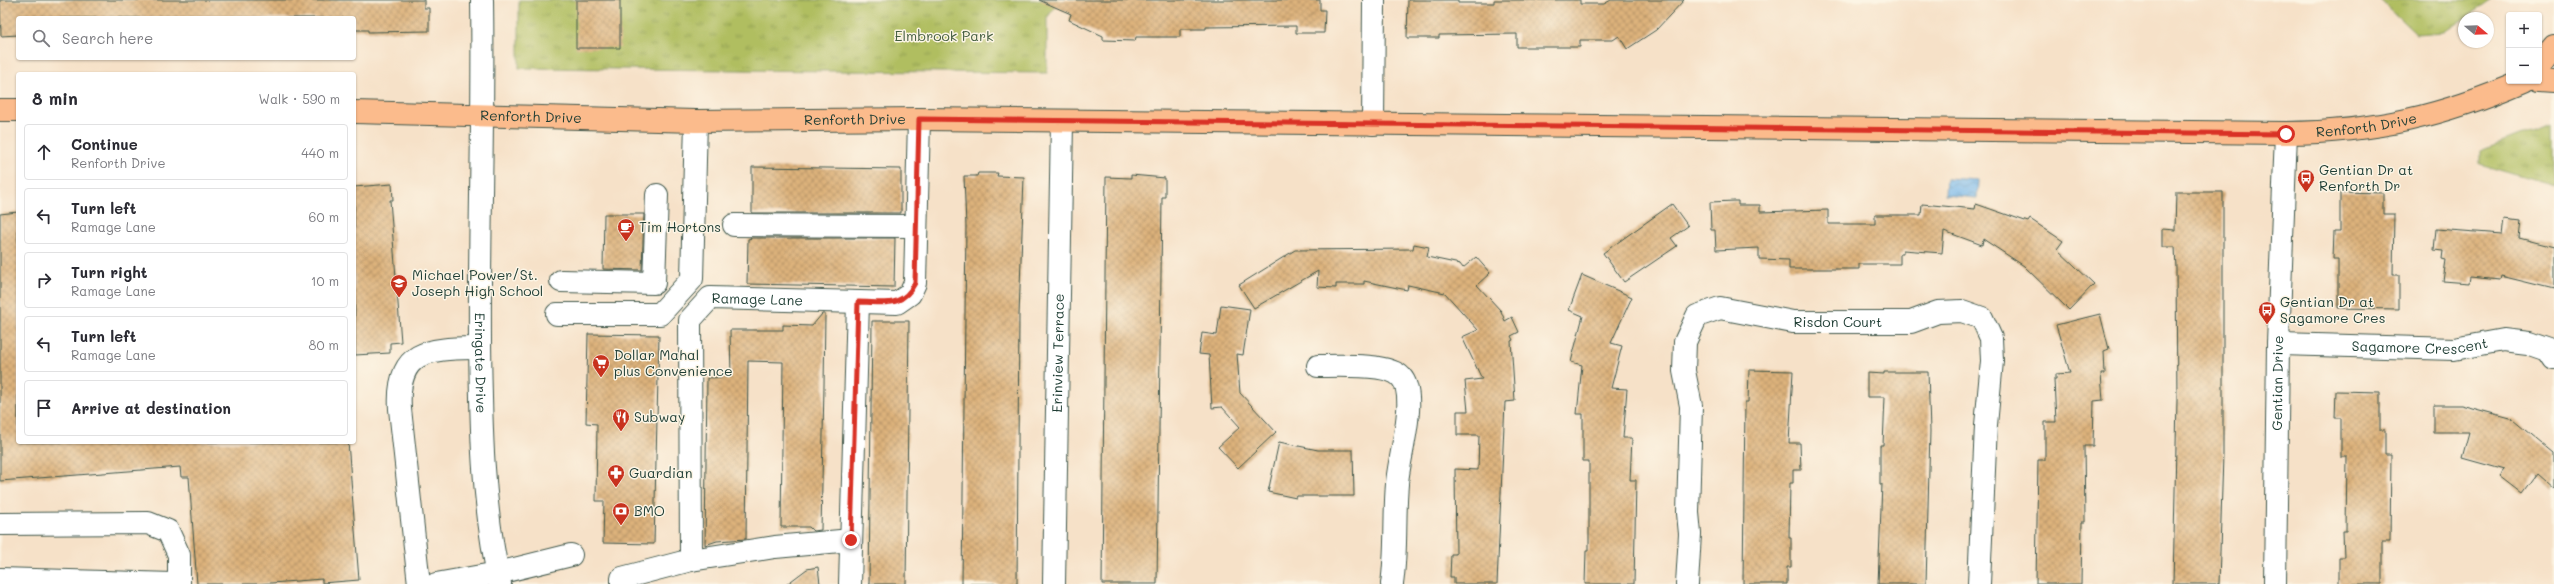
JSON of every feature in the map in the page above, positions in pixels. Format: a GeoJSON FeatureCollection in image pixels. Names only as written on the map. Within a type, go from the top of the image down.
{"type":"FeatureCollection","features":[{"type":"Feature","properties":{"kind":"main road"},"geometry":{"type":"LineString","coordinates":[[2542,61],[2554,47]]}},
{"type":"Feature","properties":{"kind":"main road"},"geometry":{"type":"LineString","coordinates":[[2542,80],[2554,81]]}},
{"type":"Feature","properties":{"kind":"main road","name":"Renforth Drive"},"geometry":{"type":"LineString","coordinates":[[356,112],[696,121],[919,119],[2286,134],[2323,133],[2410,121],[2477,101],[2517,84]]}},
{"type":"Feature","properties":{"kind":"main road"},"geometry":{"type":"LineString","coordinates":[[0,110],[16,110]]}},
{"type":"Feature","properties":{"kind":"street","name":"Eringate Drive"},"geometry":{"type":"LineString","coordinates":[[482,0],[480,348],[484,484],[499,578]]}},
{"type":"Feature","properties":{"kind":"street"},"geometry":{"type":"LineString","coordinates":[[1373,124],[1374,0]]}},
{"type":"Feature","properties":{"kind":"street","name":"Ramage Lane"},"geometry":{"type":"LineString","coordinates":[[691,560],[690,320],[710,298],[897,302],[910,294],[915,283],[919,119]]}},
{"type":"Feature","properties":{"kind":"street"},"geometry":{"type":"LineString","coordinates":[[557,314],[660,314],[692,279],[696,121]]}},
{"type":"Feature","properties":{"kind":"street","name":"Erinview Terrace"},"geometry":{"type":"LineString","coordinates":[[1054,584],[1062,121]]}},
{"type":"Feature","properties":{"kind":"street","name":"Gentian Drive"},"geometry":{"type":"LineString","coordinates":[[2275,584],[2278,344],[2286,134]]}},
{"type":"Feature","properties":{"kind":"street"},"geometry":{"type":"LineString","coordinates":[[562,281],[654,283],[657,195]]}},
{"type":"Feature","properties":{"kind":"street"},"geometry":{"type":"LineString","coordinates":[[734,225],[916,226]]}},
{"type":"Feature","properties":{"kind":"street"},"geometry":{"type":"LineString","coordinates":[[850,584],[858,302]]}},
{"type":"Feature","properties":{"kind":"street","name":"Risdon Court"},"geometry":{"type":"LineString","coordinates":[[1687,584],[1690,534],[1688,513],[1691,406],[1684,371],[1685,342],[1697,316],[1720,308],[1793,322],[1911,322],[1938,312],[1962,311],[1982,318],[1991,338],[1992,361],[1986,425],[1979,584]]}},
{"type":"Feature","properties":{"kind":"street","name":"Sagamore Crescent"},"geometry":{"type":"LineString","coordinates":[[2278,344],[2454,349],[2503,340],[2528,343],[2548,350],[2554,359]]}},
{"type":"Feature","properties":{"kind":"street"},"geometry":{"type":"LineString","coordinates":[[419,584],[400,409],[400,383],[411,362],[426,352],[445,349],[480,348]]}},
{"type":"Feature","properties":{"kind":"street"},"geometry":{"type":"LineString","coordinates":[[1318,366],[1389,370],[1401,376],[1407,387],[1405,434],[1396,483],[1397,536],[1392,584]]}},
{"type":"Feature","properties":{"kind":"street"},"geometry":{"type":"LineString","coordinates":[[0,524],[148,523],[168,532],[178,555],[179,584]]}},
{"type":"Feature","properties":{"kind":"street"},"geometry":{"type":"LineString","coordinates":[[622,584],[622,578],[691,560],[775,547],[851,540]]}},
{"type":"Feature","properties":{"kind":"street"},"geometry":{"type":"LineString","coordinates":[[436,584],[499,578],[571,555]]}},
{"type":"Feature","properties":{"kind":"street"},"geometry":{"type":"LineString","coordinates":[[0,579],[173,584]]}},
{"type":"Feature","properties":{"kind":"green space","name":"Elmbrook Park"},"geometry":{"type":"Polygon","coordinates":[[[519,0],[1060,0],[1047,18],[1047,73],[519,68],[519,0]]]}},
{"type":"Feature","properties":{"kind":"green space"},"geometry":{"type":"Polygon","coordinates":[[[2380,0],[2491,0],[2473,12],[2458,12],[2458,22],[2444,32],[2416,34],[2380,0]]]}},
{"type":"Feature","properties":{"kind":"green space"},"geometry":{"type":"Polygon","coordinates":[[[2554,123],[2554,186],[2480,164],[2480,151],[2554,123]]]}},
{"type":"Feature","properties":{"kind":"water"},"geometry":{"type":"Polygon","coordinates":[[[1946,178],[1978,180],[1977,198],[1945,195],[1946,178]]]}},
{"type":"Feature","properties":{"kind":"building"},"geometry":{"type":"Polygon","coordinates":[[[0,0],[424,0],[424,8],[429,8],[429,31],[368,32],[368,30],[356,30],[356,16],[16,16],[16,35],[1,36],[0,0]]]}},
{"type":"Feature","properties":{"kind":"building"},"geometry":{"type":"Polygon","coordinates":[[[576,0],[620,0],[620,48],[576,48],[576,0]]]}},
{"type":"Feature","properties":{"kind":"building"},"geometry":{"type":"Polygon","coordinates":[[[1039,0],[1320,0],[1320,10],[1325,10],[1324,33],[1296,33],[1296,26],[1206,27],[1206,29],[1180,29],[1180,37],[1136,37],[1135,41],[1103,40],[1103,36],[1069,20],[1071,14],[1039,0]]]}},
{"type":"Feature","properties":{"kind":"building"},"geometry":{"type":"Polygon","coordinates":[[[1408,0],[1458,0],[1458,3],[1494,3],[1494,0],[1580,0],[1580,4],[1604,4],[1611,0],[1684,0],[1656,30],[1627,49],[1619,36],[1613,40],[1580,40],[1580,47],[1517,47],[1517,34],[1439,35],[1439,38],[1407,38],[1408,0]]]}},
{"type":"Feature","properties":{"kind":"building"},"geometry":{"type":"Polygon","coordinates":[[[752,167],[901,169],[901,213],[752,213],[752,167]]]}},
{"type":"Feature","properties":{"kind":"building"},"geometry":{"type":"Polygon","coordinates":[[[978,173],[998,173],[997,176],[1024,177],[1019,315],[1017,584],[962,584],[966,226],[964,176],[977,176],[978,173]]]}},
{"type":"Feature","properties":{"kind":"building"},"geometry":{"type":"Polygon","coordinates":[[[1131,175],[1165,178],[1165,197],[1162,197],[1157,584],[1102,584],[1106,177],[1131,178],[1131,175]]]}},
{"type":"Feature","properties":{"kind":"building"},"geometry":{"type":"Polygon","coordinates":[[[392,184],[393,200],[390,200],[401,342],[390,343],[390,353],[356,355],[356,187],[392,184]]]}},
{"type":"Feature","properties":{"kind":"building"},"geometry":{"type":"Polygon","coordinates":[[[2176,192],[2223,192],[2223,455],[2219,584],[2173,584],[2177,400],[2176,268],[2175,247],[2162,247],[2162,229],[2175,230],[2176,192]]]}},
{"type":"Feature","properties":{"kind":"building"},"geometry":{"type":"Polygon","coordinates":[[[2340,192],[2383,193],[2383,214],[2394,214],[2393,275],[2399,275],[2399,309],[2338,308],[2338,259],[2333,259],[2334,231],[2340,231],[2340,192]]]}},
{"type":"Feature","properties":{"kind":"building"},"geometry":{"type":"Polygon","coordinates":[[[1738,201],[1738,205],[1760,205],[1760,212],[1828,210],[1828,224],[1875,224],[1875,215],[1921,215],[1922,204],[1975,209],[1976,204],[2028,222],[2030,219],[2063,241],[2057,249],[2094,284],[2069,310],[2024,266],[1983,239],[1982,245],[1944,231],[1942,253],[1903,250],[1903,254],[1900,254],[1900,264],[1859,264],[1859,269],[1789,269],[1789,260],[1759,259],[1759,248],[1716,250],[1715,230],[1711,230],[1710,202],[1738,201]]]}},
{"type":"Feature","properties":{"kind":"building"},"geometry":{"type":"Polygon","coordinates":[[[1672,204],[1688,226],[1671,238],[1677,246],[1624,282],[1603,253],[1672,204]]]}},
{"type":"Feature","properties":{"kind":"building"},"geometry":{"type":"Polygon","coordinates":[[[16,212],[16,444],[348,444],[359,580],[322,583],[322,579],[259,584],[197,584],[189,477],[181,477],[180,467],[0,481],[0,214],[16,212]]]}},
{"type":"Feature","properties":{"kind":"building","name":"Tim Hortons"},"geometry":{"type":"Polygon","coordinates":[[[604,214],[644,214],[642,270],[603,269],[604,214]]]}},
{"type":"Feature","properties":{"kind":"building"},"geometry":{"type":"Polygon","coordinates":[[[2505,219],[2521,221],[2519,238],[2554,247],[2554,289],[2501,276],[2500,280],[2470,277],[2469,283],[2443,281],[2446,260],[2442,259],[2443,251],[2434,250],[2436,229],[2503,234],[2505,219]]]}},
{"type":"Feature","properties":{"kind":"building"},"geometry":{"type":"Polygon","coordinates":[[[895,238],[894,287],[747,284],[748,239],[895,238]]]}},
{"type":"Feature","properties":{"kind":"building"},"geometry":{"type":"Polygon","coordinates":[[[1414,244],[1429,247],[1427,257],[1460,264],[1463,268],[1476,257],[1490,273],[1477,285],[1501,311],[1505,321],[1512,317],[1519,332],[1511,336],[1513,340],[1511,341],[1515,401],[1505,402],[1497,584],[1454,584],[1454,577],[1450,577],[1451,554],[1456,554],[1455,469],[1478,470],[1479,435],[1457,435],[1457,411],[1468,411],[1465,381],[1482,379],[1462,337],[1478,330],[1445,293],[1408,285],[1407,290],[1364,281],[1364,284],[1336,284],[1336,288],[1317,287],[1318,271],[1254,308],[1239,285],[1295,250],[1413,249],[1414,244]]]}},
{"type":"Feature","properties":{"kind":"building"},"geometry":{"type":"Polygon","coordinates":[[[1582,275],[1632,297],[1611,343],[1622,346],[1611,388],[1627,389],[1623,438],[1632,438],[1630,480],[1636,480],[1634,584],[1585,584],[1586,551],[1589,551],[1589,461],[1583,461],[1583,414],[1577,414],[1582,365],[1571,362],[1583,316],[1569,310],[1582,275]]]}},
{"type":"Feature","properties":{"kind":"building"},"geometry":{"type":"Polygon","coordinates":[[[1221,305],[1250,309],[1243,355],[1237,354],[1240,393],[1276,432],[1238,468],[1218,447],[1240,427],[1222,407],[1212,408],[1209,355],[1199,354],[1202,333],[1217,335],[1221,305]]]}},
{"type":"Feature","properties":{"kind":"building"},"geometry":{"type":"Polygon","coordinates":[[[822,314],[825,314],[821,530],[813,531],[809,527],[781,527],[783,362],[748,361],[746,539],[717,541],[705,545],[707,378],[731,377],[730,330],[783,330],[783,325],[812,326],[822,314]]]}},
{"type":"Feature","properties":{"kind":"building"},"geometry":{"type":"Polygon","coordinates":[[[2100,314],[2109,349],[2104,351],[2105,374],[2101,374],[2103,400],[2094,401],[2093,446],[2084,446],[2085,522],[2082,522],[2081,584],[2036,584],[2038,460],[2045,460],[2045,422],[2056,422],[2054,379],[2056,379],[2056,374],[2070,373],[2056,325],[2100,314]]]}},
{"type":"Feature","properties":{"kind":"building"},"geometry":{"type":"Polygon","coordinates":[[[872,321],[909,321],[906,584],[869,584],[872,321]]]}},
{"type":"Feature","properties":{"kind":"building"},"geometry":{"type":"Polygon","coordinates":[[[588,334],[659,335],[654,544],[603,543],[604,501],[596,501],[597,424],[586,423],[588,334]]]}},
{"type":"Feature","properties":{"kind":"building"},"geometry":{"type":"Polygon","coordinates":[[[1749,370],[1793,371],[1789,443],[1800,443],[1801,470],[1793,470],[1793,483],[1790,483],[1789,538],[1791,538],[1791,567],[1787,567],[1787,584],[1743,584],[1745,402],[1748,402],[1749,370]]]}},
{"type":"Feature","properties":{"kind":"building"},"geometry":{"type":"Polygon","coordinates":[[[1884,372],[1928,372],[1930,431],[1926,584],[1878,584],[1882,484],[1880,484],[1880,445],[1883,445],[1885,397],[1867,397],[1867,373],[1884,374],[1884,372]]]}},
{"type":"Feature","properties":{"kind":"building"},"geometry":{"type":"Polygon","coordinates":[[[2336,391],[2380,392],[2380,430],[2385,430],[2385,454],[2391,454],[2390,542],[2382,542],[2382,584],[2339,584],[2339,557],[2344,557],[2343,531],[2346,531],[2347,457],[2341,457],[2341,418],[2335,418],[2336,391]]]}},
{"type":"Feature","properties":{"kind":"building"},"geometry":{"type":"Polygon","coordinates":[[[2434,405],[2461,405],[2513,419],[2554,453],[2554,490],[2536,474],[2522,493],[2500,476],[2505,470],[2462,458],[2469,432],[2434,432],[2434,405]]]}},
{"type":"Feature","properties":{"kind":"building"},"geometry":{"type":"Polygon","coordinates":[[[1279,442],[1318,450],[1353,450],[1354,496],[1297,496],[1296,498],[1268,492],[1279,442]]]}},
{"type":"Feature","properties":{"kind":"building"},"geometry":{"type":"Polygon","coordinates":[[[818,567],[820,584],[787,584],[807,569],[818,567]]]}},
{"type":"Feature","properties":{"kind":"place","name":"Gentian Dr at Renforth Dr"},"geometry":{"type":"Point","coordinates":[2306,193]}},
{"type":"Feature","properties":{"kind":"place","name":"Tim Hortons"},"geometry":{"type":"Point","coordinates":[626,242]}},
{"type":"Feature","properties":{"kind":"place","name":"Michael Power/St. Joseph High School"},"geometry":{"type":"Point","coordinates":[399,298]}},
{"type":"Feature","properties":{"kind":"place","name":"Gentian Dr at Sagamore Cres"},"geometry":{"type":"Point","coordinates":[2267,325]}},
{"type":"Feature","properties":{"kind":"place","name":"Dollar Mahal plus Convenience"},"geometry":{"type":"Point","coordinates":[601,378]}},
{"type":"Feature","properties":{"kind":"place","name":"Subway"},"geometry":{"type":"Point","coordinates":[621,432]}},
{"type":"Feature","properties":{"kind":"place","name":"Guardian"},"geometry":{"type":"Point","coordinates":[616,488]}},
{"type":"Feature","properties":{"kind":"place","name":"BMO"},"geometry":{"type":"Point","coordinates":[621,526]}},
{"type":"Feature","properties":{"kind":"route"},"geometry":{"type":"LineString","coordinates":[[851,540],[858,302],[897,302],[910,294],[915,283],[919,119],[1217,124],[1373,124],[2286,134]]}}]}
